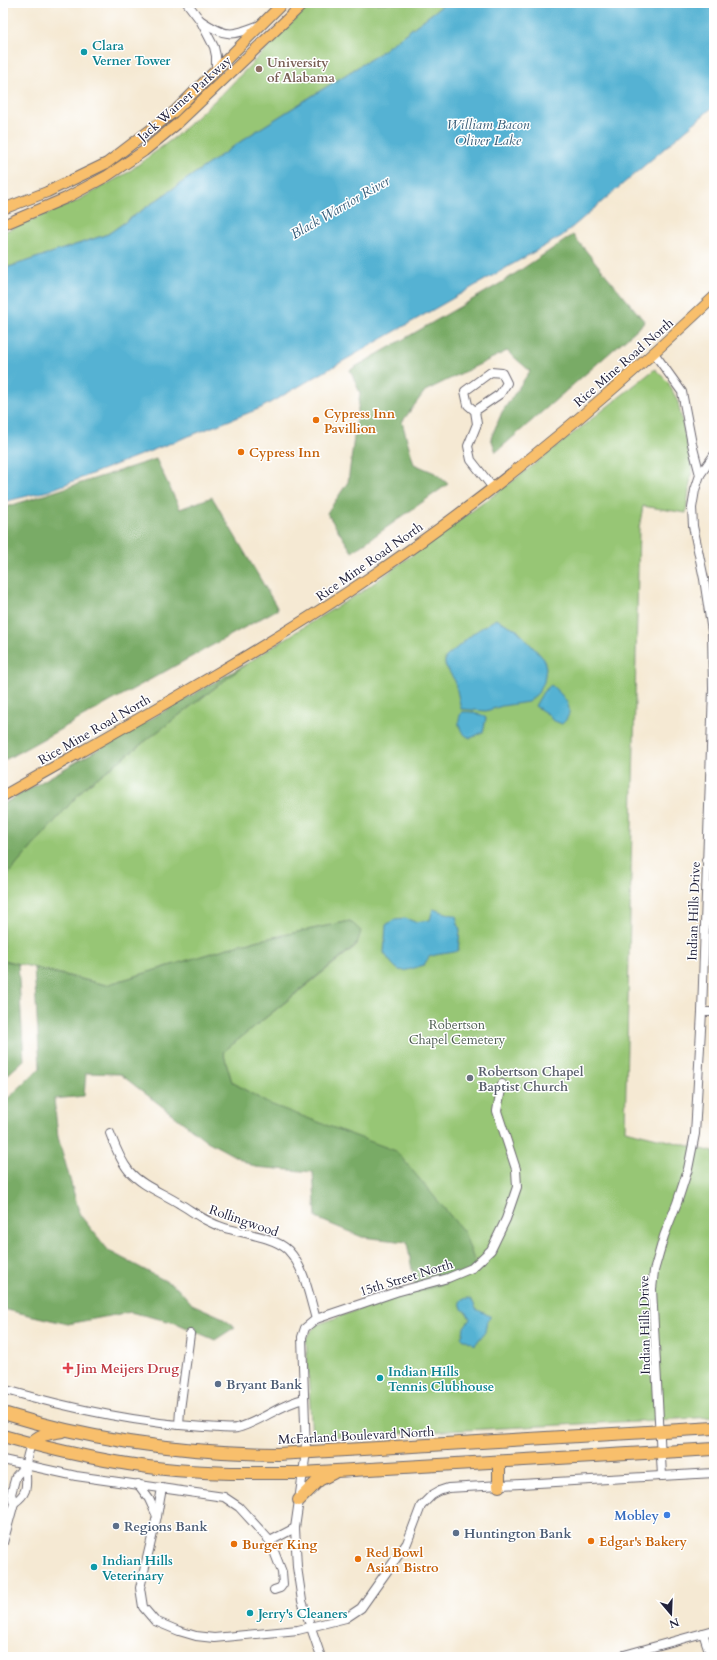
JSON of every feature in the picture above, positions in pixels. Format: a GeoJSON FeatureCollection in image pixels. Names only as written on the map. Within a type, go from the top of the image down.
{"type":"FeatureCollection","features":[{"type":"Feature","properties":{"kind":"highway","name":"McFarland Boulevard North"},"geometry":{"type":"LineString","coordinates":[[3,1413],[67,1430],[133,1443],[198,1450],[265,1454],[714,1428]]}},
{"type":"Feature","properties":{"kind":"highway"},"geometry":{"type":"LineString","coordinates":[[31,1444],[35,1438],[40,1436],[67,1430]]}},
{"type":"Feature","properties":{"kind":"highway"},"geometry":{"type":"LineString","coordinates":[[3,1436],[94,1458],[166,1469],[302,1474],[714,1449]]}},
{"type":"Feature","properties":{"kind":"highway"},"geometry":{"type":"LineString","coordinates":[[499,1462],[499,1486]]}},
{"type":"Feature","properties":{"kind":"highway"},"geometry":{"type":"LineString","coordinates":[[299,1500],[319,1480],[338,1471]]}},
{"type":"Feature","properties":{"kind":"main road","name":"Jack Warner Parkway"},"geometry":{"type":"LineString","coordinates":[[3,209],[47,192],[107,163],[175,111],[283,3]]}},
{"type":"Feature","properties":{"kind":"main road","name":"Jack Warner Parkway"},"geometry":{"type":"LineString","coordinates":[[3,225],[66,198],[108,176],[144,151],[177,124],[304,3]]}},
{"type":"Feature","properties":{"kind":"main road","name":"Rice Mine Road North"},"geometry":{"type":"LineString","coordinates":[[3,796],[217,674],[309,618],[405,553],[557,437],[654,353],[714,297]]}},
{"type":"Feature","properties":{"kind":"street"},"geometry":{"type":"LineString","coordinates":[[187,3],[200,20],[214,47],[216,69]]}},
{"type":"Feature","properties":{"kind":"street"},"geometry":{"type":"LineString","coordinates":[[200,20],[214,30],[228,34],[238,33],[262,24]]}},
{"type":"Feature","properties":{"kind":"street"},"geometry":{"type":"LineString","coordinates":[[654,353],[682,392],[692,444],[700,475]]}},
{"type":"Feature","properties":{"kind":"street"},"geometry":{"type":"LineString","coordinates":[[475,411],[500,394],[507,383],[502,373],[491,372],[465,391],[468,405],[475,411],[477,424],[468,446],[471,460],[492,488]]}},
{"type":"Feature","properties":{"kind":"street"},"geometry":{"type":"LineString","coordinates":[[700,475],[714,455]]}},
{"type":"Feature","properties":{"kind":"street","name":"Indian Hills Drive"},"geometry":{"type":"LineString","coordinates":[[662,1476],[652,1307],[653,1277],[664,1236],[688,1169],[695,1134],[710,861],[713,689],[712,632],[704,579],[693,526],[692,508],[695,490],[700,475]]}},
{"type":"Feature","properties":{"kind":"street"},"geometry":{"type":"LineString","coordinates":[[702,1012],[714,1012]]}},
{"type":"Feature","properties":{"kind":"street","name":"15th Street North"},"geometry":{"type":"LineString","coordinates":[[316,1319],[396,1292],[448,1278],[472,1268],[491,1250],[506,1219],[517,1187],[516,1169],[497,1111],[502,1084]]}},
{"type":"Feature","properties":{"kind":"street","name":"Rollingwood"},"geometry":{"type":"LineString","coordinates":[[110,1133],[124,1164],[135,1178],[181,1204],[203,1220],[219,1227],[270,1240],[286,1248],[298,1262],[302,1270],[316,1319]]}},
{"type":"Feature","properties":{"kind":"street"},"geometry":{"type":"LineString","coordinates":[[316,1319],[305,1328],[302,1337],[306,1452],[295,1528],[297,1567],[302,1601],[321,1657]]}},
{"type":"Feature","properties":{"kind":"street"},"geometry":{"type":"LineString","coordinates":[[179,1425],[190,1334]]}},
{"type":"Feature","properties":{"kind":"street"},"geometry":{"type":"LineString","coordinates":[[3,1389],[45,1401],[122,1417],[179,1425],[236,1428],[258,1420],[273,1411],[296,1401],[304,1399]]}},
{"type":"Feature","properties":{"kind":"street"},"geometry":{"type":"LineString","coordinates":[[14,1503],[23,1497],[27,1480],[26,1466],[31,1444]]}},
{"type":"Feature","properties":{"kind":"street"},"geometry":{"type":"LineString","coordinates":[[3,1460],[76,1476],[224,1497],[239,1507],[270,1541],[282,1572],[283,1584],[280,1588],[274,1590]]}},
{"type":"Feature","properties":{"kind":"street"},"geometry":{"type":"LineString","coordinates":[[3,1543],[14,1503],[11,1494],[16,1476],[26,1466]]}},
{"type":"Feature","properties":{"kind":"street"},"geometry":{"type":"LineString","coordinates":[[162,1488],[140,1588],[143,1606],[155,1621],[185,1633],[214,1638],[298,1630],[346,1618],[360,1608],[407,1543],[421,1506],[439,1491],[448,1488],[714,1473]]}},
{"type":"Feature","properties":{"kind":"street"},"geometry":{"type":"LineString","coordinates":[[138,1484],[149,1499],[157,1516]]}},
{"type":"Feature","properties":{"kind":"street"},"geometry":{"type":"LineString","coordinates":[[270,1541],[295,1528]]}},
{"type":"Feature","properties":{"kind":"street"},"geometry":{"type":"LineString","coordinates":[[617,1657],[714,1630]]}},
{"type":"Feature","properties":{"kind":"street"},"geometry":{"type":"LineString","coordinates":[[703,1633],[711,1657]]}},
{"type":"Feature","properties":{"kind":"green space"},"geometry":{"type":"Polygon","coordinates":[[[311,3],[446,3],[377,55],[250,135],[108,234],[3,269],[3,232],[73,203],[127,173],[175,137],[225,91],[311,3]]]}},
{"type":"Feature","properties":{"kind":"green space"},"geometry":{"type":"Polygon","coordinates":[[[573,235],[645,322],[496,452],[491,438],[502,412],[530,371],[507,351],[425,391],[402,422],[414,464],[435,473],[448,484],[352,552],[327,513],[348,482],[360,393],[350,370],[501,283],[573,235]]]}},
{"type":"Feature","properties":{"kind":"green space","name":"Robertson Chapel Cemetery"},"geometry":{"type":"Polygon","coordinates":[[[655,369],[668,382],[678,402],[692,468],[686,513],[643,506],[639,528],[625,1130],[714,1152],[714,1417],[312,1438],[306,1338],[316,1325],[386,1299],[437,1286],[478,1271],[267,1103],[232,1082],[223,1052],[357,945],[350,921],[241,944],[106,985],[3,960],[3,880],[84,788],[246,664],[363,591],[513,481],[655,369]]]}},
{"type":"Feature","properties":{"kind":"green space"},"geometry":{"type":"Polygon","coordinates":[[[156,459],[180,509],[212,497],[278,609],[3,761],[3,508],[156,459]]]}},
{"type":"Feature","properties":{"kind":"green space"},"geometry":{"type":"Polygon","coordinates":[[[246,664],[84,788],[3,880],[3,804],[246,664]]]}},
{"type":"Feature","properties":{"kind":"green space"},"geometry":{"type":"Polygon","coordinates":[[[350,921],[361,931],[357,944],[223,1052],[232,1082],[267,1103],[396,1151],[464,1232],[478,1271],[416,1292],[407,1242],[362,1237],[316,1218],[313,1172],[255,1167],[207,1141],[120,1074],[86,1073],[84,1096],[54,1099],[58,1137],[80,1215],[109,1251],[177,1287],[192,1304],[219,1316],[235,1327],[215,1340],[176,1323],[130,1312],[68,1324],[3,1309],[3,1103],[40,1068],[34,968],[106,985],[241,944],[350,921]]]}},
{"type":"Feature","properties":{"kind":"green space"},"geometry":{"type":"Polygon","coordinates":[[[3,960],[18,964],[24,1060],[3,1079],[3,960]]]}},
{"type":"Feature","properties":{"kind":"water","name":"William Bacon Oliver Lake"},"geometry":{"type":"Polygon","coordinates":[[[446,3],[714,3],[714,106],[562,236],[261,408],[48,491],[3,502],[3,269],[108,234],[250,135],[377,55],[446,3]]]}},
{"type":"Feature","properties":{"kind":"water"},"geometry":{"type":"Polygon","coordinates":[[[496,619],[516,629],[544,659],[546,668],[544,682],[538,693],[528,702],[502,706],[486,711],[461,709],[455,681],[445,665],[445,658],[475,632],[496,619]]]}},
{"type":"Feature","properties":{"kind":"water"},"geometry":{"type":"Polygon","coordinates":[[[551,685],[564,698],[569,708],[567,719],[562,724],[552,720],[549,715],[535,706],[543,692],[551,685]]]}},
{"type":"Feature","properties":{"kind":"water"},"geometry":{"type":"Polygon","coordinates":[[[462,712],[475,713],[486,718],[483,732],[471,738],[464,734],[461,731],[459,724],[462,712]]]}},
{"type":"Feature","properties":{"kind":"water"},"geometry":{"type":"Polygon","coordinates":[[[433,909],[456,916],[460,931],[458,951],[429,957],[424,965],[409,970],[404,971],[397,969],[384,953],[386,925],[395,919],[405,918],[415,922],[430,920],[433,909]]]}},
{"type":"Feature","properties":{"kind":"water"},"geometry":{"type":"Polygon","coordinates":[[[469,1298],[472,1300],[476,1309],[490,1316],[487,1321],[485,1332],[475,1345],[461,1337],[464,1327],[470,1319],[467,1313],[462,1309],[460,1302],[462,1299],[469,1298]]]}},
{"type":"Feature","properties":{"kind":"place","name":"Clara Verner Tower"},"geometry":{"type":"Point","coordinates":[84,52]}},
{"type":"Feature","properties":{"kind":"place","name":"University of Alabama"},"geometry":{"type":"Point","coordinates":[259,69]}},
{"type":"Feature","properties":{"kind":"place","name":"Cypress Inn Pavillion"},"geometry":{"type":"Point","coordinates":[316,420]}},
{"type":"Feature","properties":{"kind":"place","name":"Cypress Inn"},"geometry":{"type":"Point","coordinates":[241,452]}},
{"type":"Feature","properties":{"kind":"place","name":"Robertson Chapel Baptist Church"},"geometry":{"type":"Point","coordinates":[470,1078]}},
{"type":"Feature","properties":{"kind":"place","name":"Jim Meijers Drug"},"geometry":{"type":"Point","coordinates":[68,1368]}},
{"type":"Feature","properties":{"kind":"place","name":"Indian Hills Tennis Clubhouse"},"geometry":{"type":"Point","coordinates":[380,1378]}},
{"type":"Feature","properties":{"kind":"place","name":"Bryant Bank"},"geometry":{"type":"Point","coordinates":[218,1384]}},
{"type":"Feature","properties":{"kind":"place","name":"Mobley"},"geometry":{"type":"Point","coordinates":[667,1515]}},
{"type":"Feature","properties":{"kind":"place","name":"Regions Bank"},"geometry":{"type":"Point","coordinates":[116,1526]}},
{"type":"Feature","properties":{"kind":"place","name":"Huntington Bank"},"geometry":{"type":"Point","coordinates":[456,1533]}},
{"type":"Feature","properties":{"kind":"place","name":"Edgar's Bakery"},"geometry":{"type":"Point","coordinates":[591,1541]}},
{"type":"Feature","properties":{"kind":"place","name":"Burger King"},"geometry":{"type":"Point","coordinates":[234,1544]}},
{"type":"Feature","properties":{"kind":"place","name":"Red Bowl Asian Bistro"},"geometry":{"type":"Point","coordinates":[358,1559]}},
{"type":"Feature","properties":{"kind":"place","name":"Indian Hills Veterinary"},"geometry":{"type":"Point","coordinates":[94,1567]}},
{"type":"Feature","properties":{"kind":"place","name":"Jerry's Cleaners"},"geometry":{"type":"Point","coordinates":[250,1613]}},
{"type":"Feature","properties":{"kind":"water label","name":"Black Warrior River"},"geometry":{"type":"Point","coordinates":[340,207]}}]}
